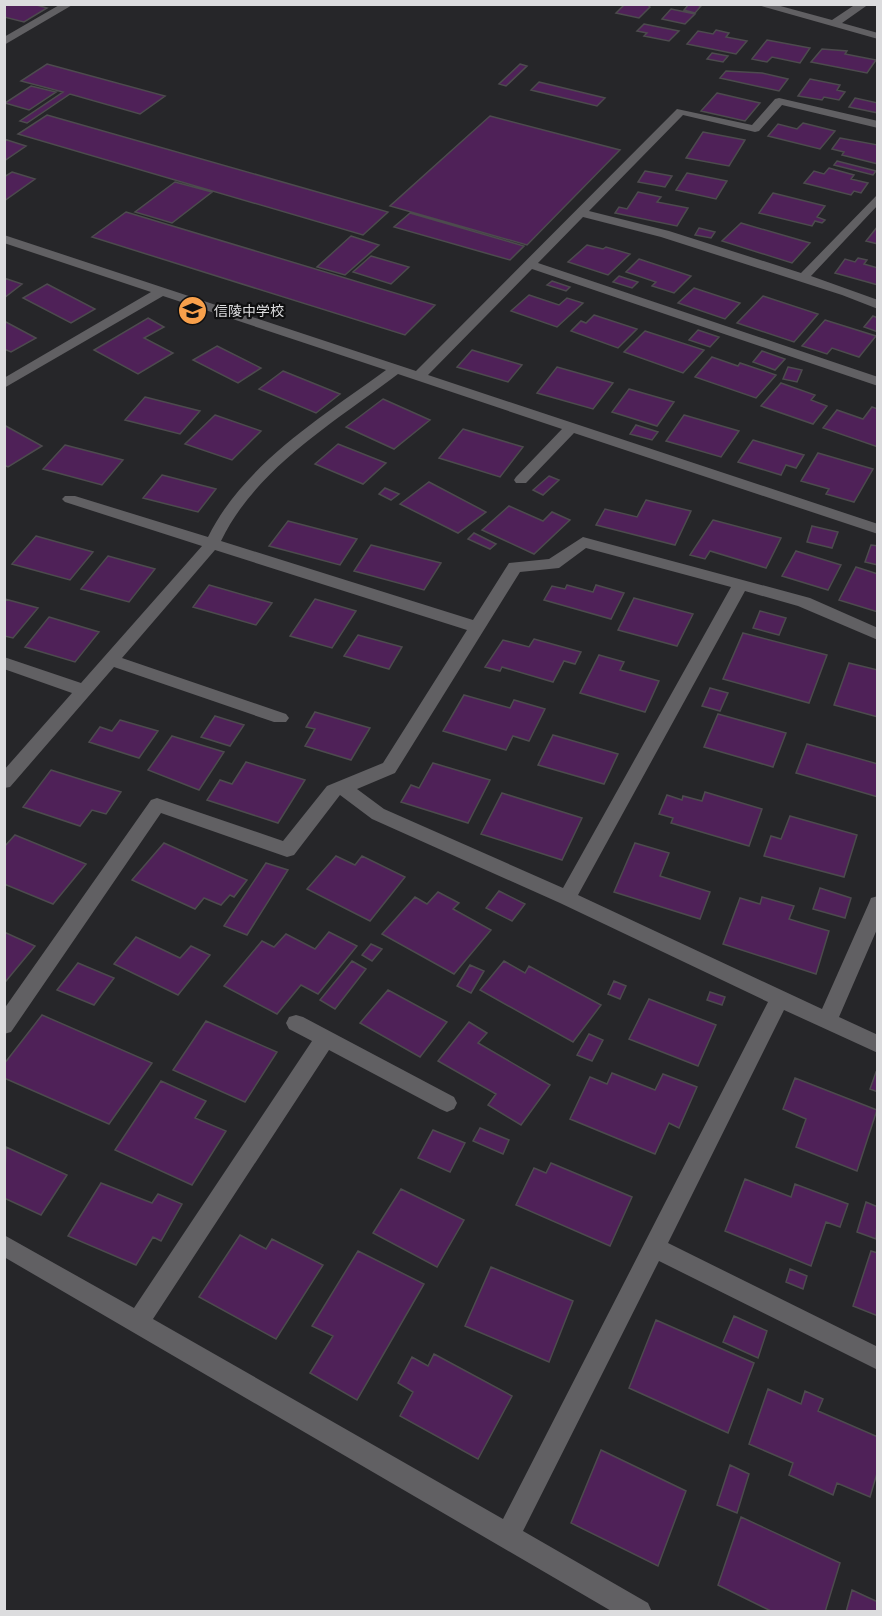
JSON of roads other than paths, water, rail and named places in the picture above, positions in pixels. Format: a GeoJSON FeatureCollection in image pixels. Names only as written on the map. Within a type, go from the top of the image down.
{"type":"FeatureCollection","features":[{"type":"Feature","properties":{"kind":"street"},"geometry":{"type":"LineString","coordinates":[[8,38],[69,4]]}},
{"type":"Feature","properties":{"kind":"street"},"geometry":{"type":"LineString","coordinates":[[759,4],[878,36]]}},
{"type":"Feature","properties":{"kind":"street"},"geometry":{"type":"LineString","coordinates":[[833,24],[864,4]]}},
{"type":"Feature","properties":{"kind":"street"},"geometry":{"type":"LineString","coordinates":[[419,376],[681,111],[754,129],[780,100],[878,125]]}},
{"type":"Feature","properties":{"kind":"street"},"geometry":{"type":"LineString","coordinates":[[803,278],[878,197]]}},
{"type":"Feature","properties":{"kind":"street"},"geometry":{"type":"LineString","coordinates":[[580,213],[665,234],[847,292],[878,305]]}},
{"type":"Feature","properties":{"kind":"street"},"geometry":{"type":"LineString","coordinates":[[4,238],[878,530]]}},
{"type":"Feature","properties":{"kind":"street"},"geometry":{"type":"LineString","coordinates":[[530,264],[878,382]]}},
{"type":"Feature","properties":{"kind":"street"},"geometry":{"type":"LineString","coordinates":[[4,384],[162,291]]}},
{"type":"Feature","properties":{"kind":"street"},"geometry":{"type":"LineString","coordinates":[[4,782],[213,543],[218,528],[257,478],[396,369]]}},
{"type":"Feature","properties":{"kind":"street"},"geometry":{"type":"LineString","coordinates":[[521,480],[571,428]]}},
{"type":"Feature","properties":{"kind":"street"},"geometry":{"type":"LineString","coordinates":[[70,499],[477,627]]}},
{"type":"Feature","properties":{"kind":"street"},"geometry":{"type":"LineString","coordinates":[[4,1026],[157,805],[287,850],[333,790],[389,768],[515,567],[553,564],[583,542],[804,602],[878,636]]}},
{"type":"Feature","properties":{"kind":"street"},"geometry":{"type":"LineString","coordinates":[[567,898],[741,584]]}},
{"type":"Feature","properties":{"kind":"street"},"geometry":{"type":"LineString","coordinates":[[110,660],[280,718]]}},
{"type":"Feature","properties":{"kind":"street"},"geometry":{"type":"LineString","coordinates":[[4,663],[84,691]]}},
{"type":"Feature","properties":{"kind":"street"},"geometry":{"type":"LineString","coordinates":[[342,787],[378,814],[567,898],[878,1045]]}},
{"type":"Feature","properties":{"kind":"street"},"geometry":{"type":"LineString","coordinates":[[827,1022],[878,903]]}},
{"type":"Feature","properties":{"kind":"street"},"geometry":{"type":"LineString","coordinates":[[508,1535],[780,999]]}},
{"type":"Feature","properties":{"kind":"street"},"geometry":{"type":"LineString","coordinates":[[296,1023],[447,1103]]}},
{"type":"Feature","properties":{"kind":"street"},"geometry":{"type":"LineString","coordinates":[[138,1322],[325,1040]]}},
{"type":"Feature","properties":{"kind":"street"},"geometry":{"type":"LineString","coordinates":[[4,1245],[639,1611]]}},
{"type":"Feature","properties":{"kind":"street"},"geometry":{"type":"LineString","coordinates":[[654,1247],[878,1359]]}},
{"type":"Feature","properties":{"kind":"place","name":"信陵中学校"},"geometry":{"type":"Point","coordinates":[193,311]}}]}
